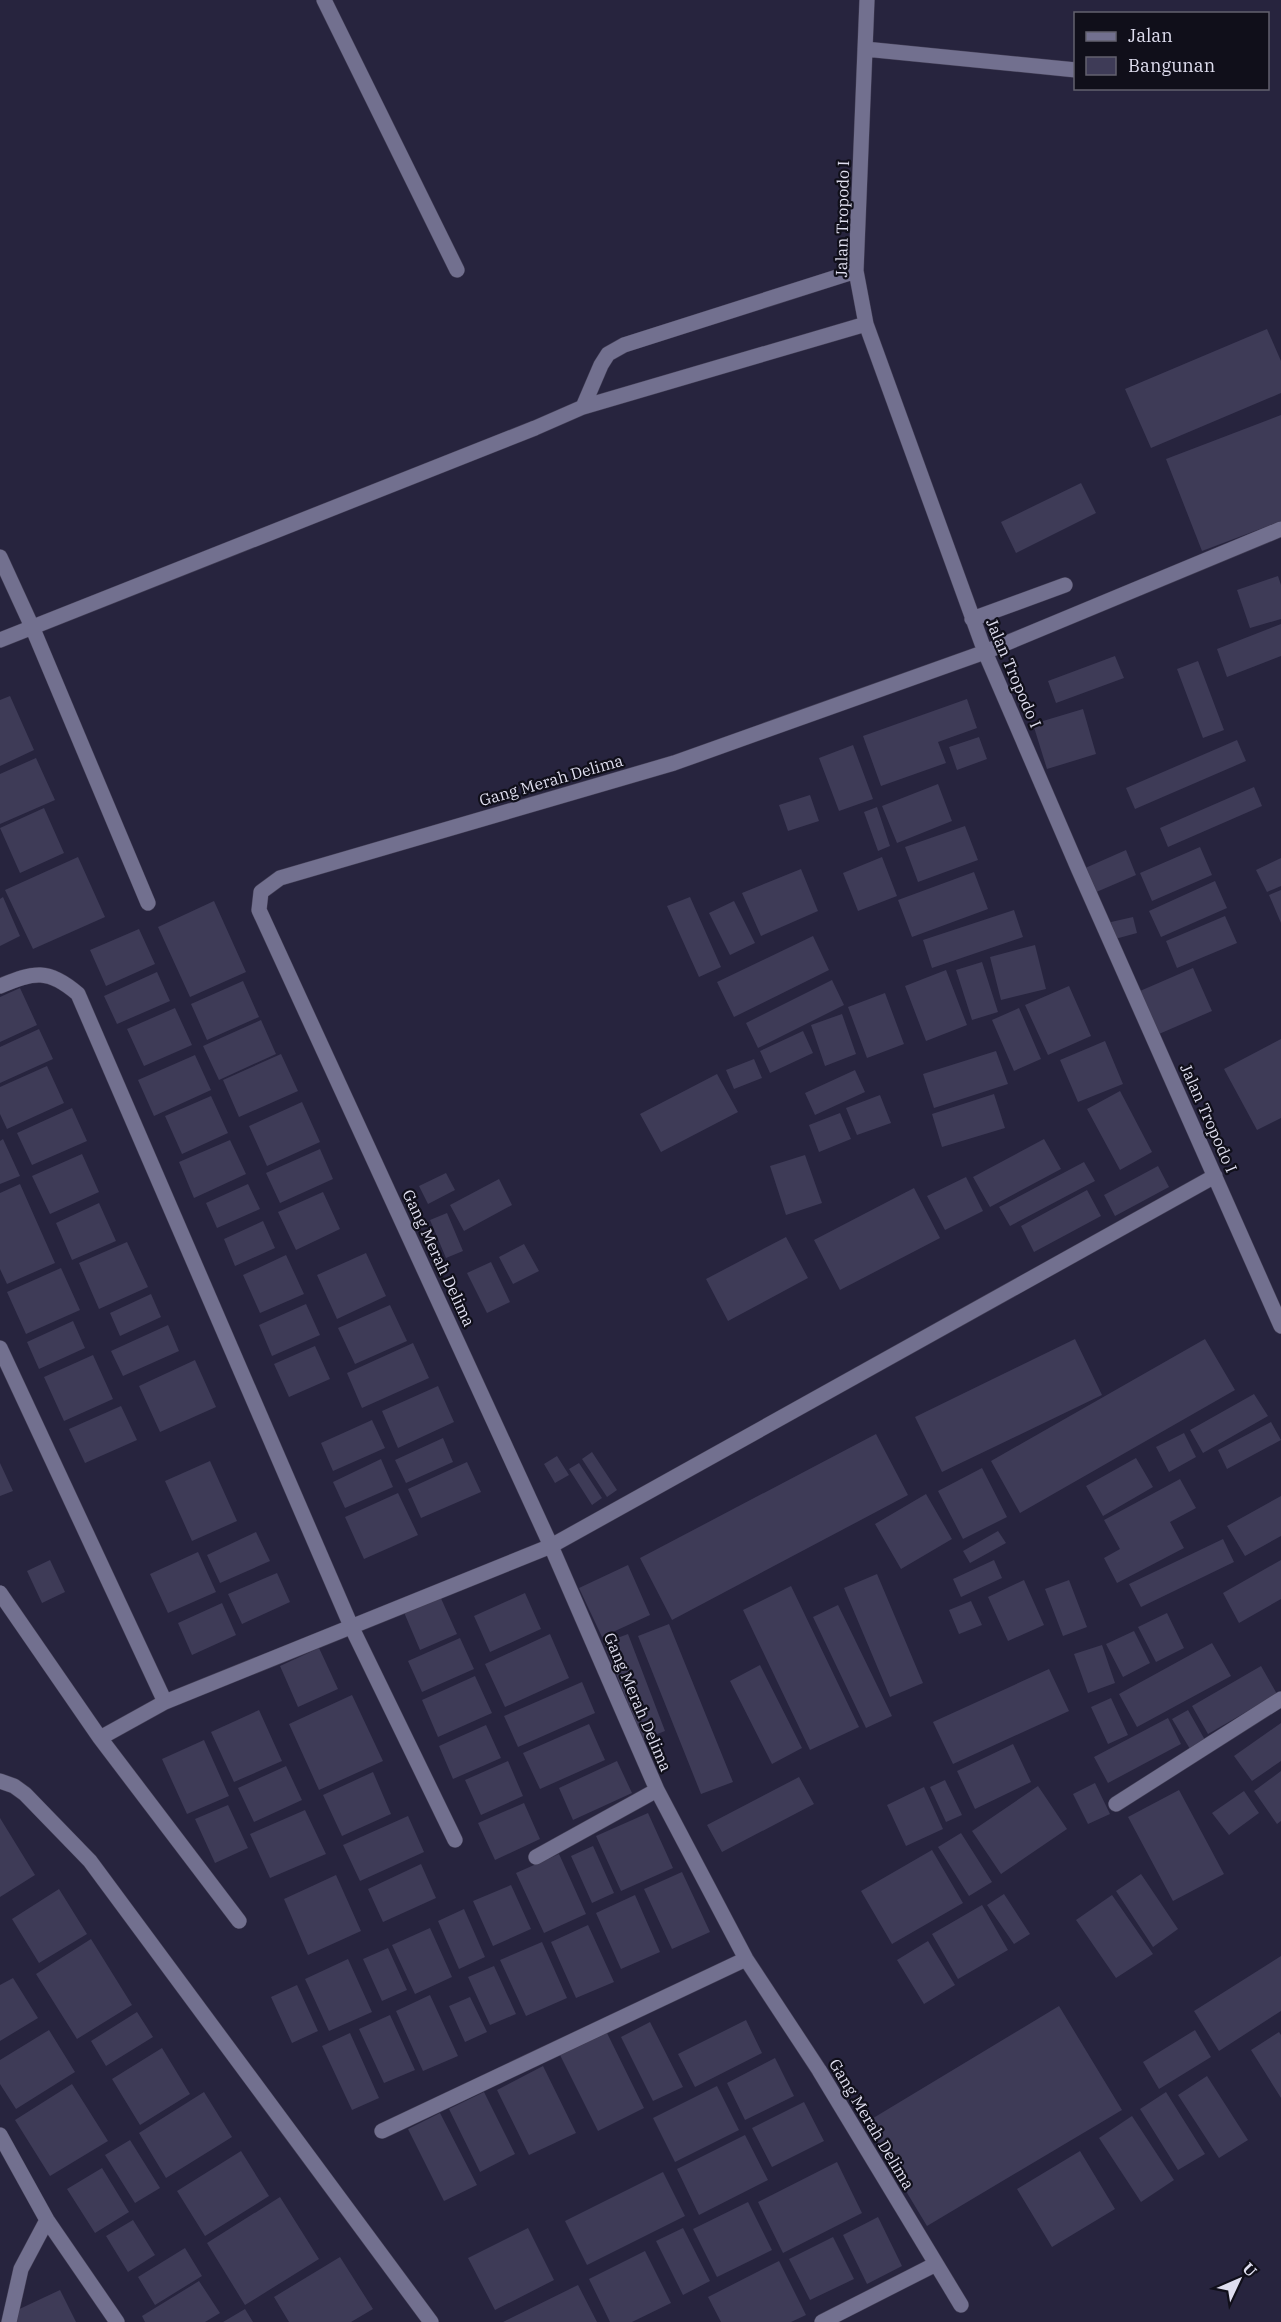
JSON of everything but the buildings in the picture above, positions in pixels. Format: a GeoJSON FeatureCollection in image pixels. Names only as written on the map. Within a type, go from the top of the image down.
{"type":"FeatureCollection","features":[{"type":"Feature","properties":{"kind":"street"},"geometry":{"type":"LineString","coordinates":[[324,0],[457,270]]}},
{"type":"Feature","properties":{"kind":"street","name":"Jalan Tropodo I"},"geometry":{"type":"LineString","coordinates":[[867,0],[856,272],[866,324],[985,652],[1082,879],[1281,1326]]}},
{"type":"Feature","properties":{"kind":"street"},"geometry":{"type":"LineString","coordinates":[[865,49],[1074,70]]}},
{"type":"Feature","properties":{"kind":"street"},"geometry":{"type":"LineString","coordinates":[[583,407],[608,354],[624,345],[856,272]]}},
{"type":"Feature","properties":{"kind":"street"},"geometry":{"type":"LineString","coordinates":[[0,640],[33,629],[583,407],[866,324]]}},
{"type":"Feature","properties":{"kind":"street"},"geometry":{"type":"LineString","coordinates":[[985,652],[1281,529]]}},
{"type":"Feature","properties":{"kind":"street"},"geometry":{"type":"LineString","coordinates":[[0,557],[33,629],[148,903]]}},
{"type":"Feature","properties":{"kind":"street"},"geometry":{"type":"LineString","coordinates":[[972,619],[1065,585]]}},
{"type":"Feature","properties":{"kind":"street","name":"Gang Merah Delima"},"geometry":{"type":"LineString","coordinates":[[961,2305],[819,2070],[746,1959],[657,1790],[551,1546],[260,910],[261,892],[280,878],[674,764],[985,652]]}},
{"type":"Feature","properties":{"kind":"street"},"geometry":{"type":"LineString","coordinates":[[0,986],[25,976],[38,974],[52,976],[78,994],[351,1626],[455,1840]]}},
{"type":"Feature","properties":{"kind":"street"},"geometry":{"type":"LineString","coordinates":[[100,1738],[165,1702],[551,1546],[1215,1176]]}},
{"type":"Feature","properties":{"kind":"street"},"geometry":{"type":"LineString","coordinates":[[0,1348],[165,1702]]}},
{"type":"Feature","properties":{"kind":"street"},"geometry":{"type":"LineString","coordinates":[[0,1593],[100,1738],[239,1921]]}},
{"type":"Feature","properties":{"kind":"street"},"geometry":{"type":"LineString","coordinates":[[1116,1804],[1281,1699]]}},
{"type":"Feature","properties":{"kind":"street"},"geometry":{"type":"LineString","coordinates":[[0,1781],[14,1786],[25,1794],[90,1861],[431,2322]]}},
{"type":"Feature","properties":{"kind":"street"},"geometry":{"type":"LineString","coordinates":[[536,1857],[657,1790]]}},
{"type":"Feature","properties":{"kind":"street"},"geometry":{"type":"LineString","coordinates":[[382,2131],[746,1959]]}},
{"type":"Feature","properties":{"kind":"street"},"geometry":{"type":"LineString","coordinates":[[0,2135],[47,2220],[117,2322]]}},
{"type":"Feature","properties":{"kind":"street"},"geometry":{"type":"LineString","coordinates":[[9,2322],[21,2269],[47,2220]]}},
{"type":"Feature","properties":{"kind":"street"},"geometry":{"type":"LineString","coordinates":[[822,2322],[936,2264]]}}]}
